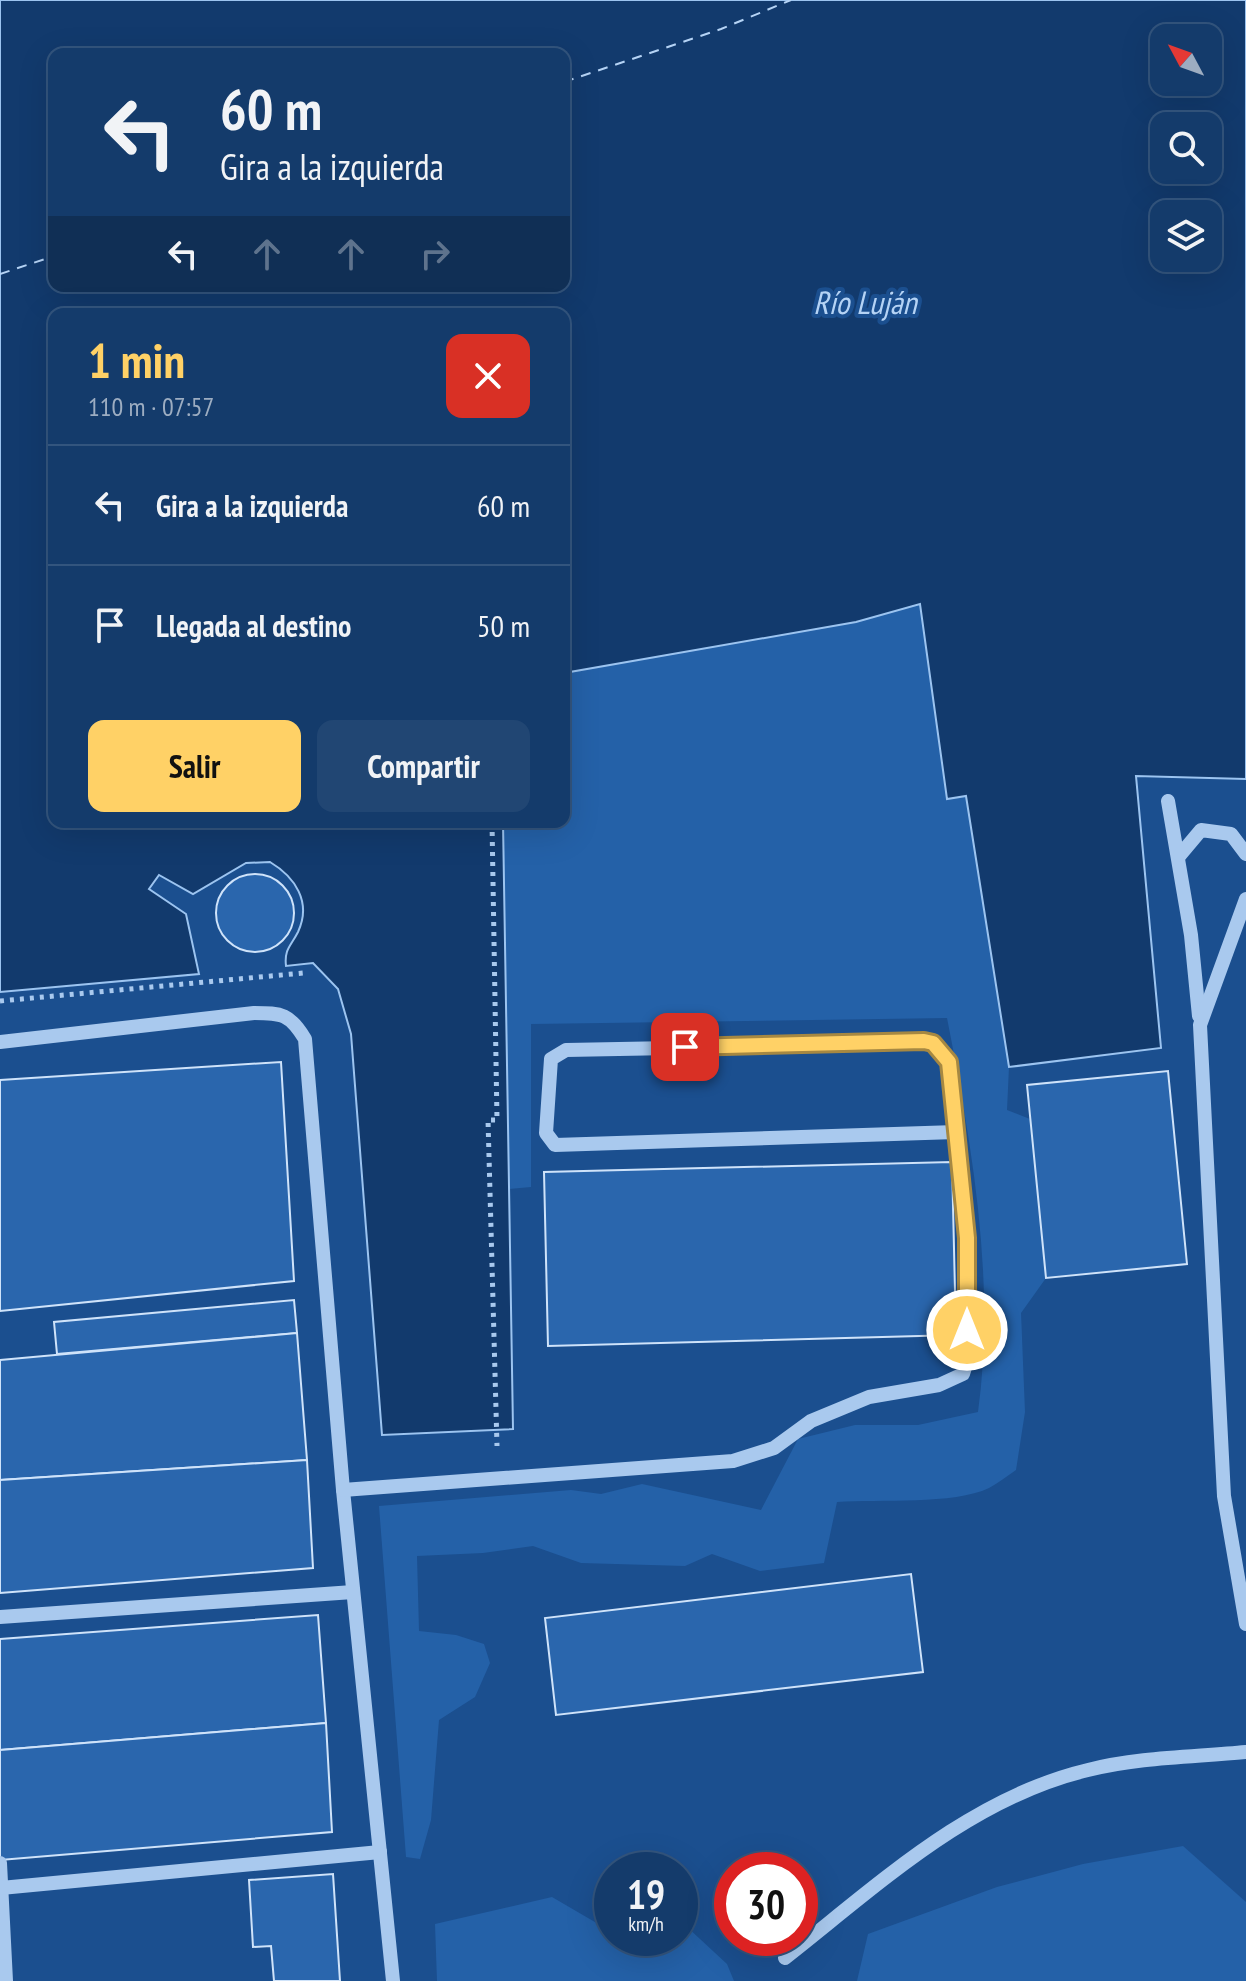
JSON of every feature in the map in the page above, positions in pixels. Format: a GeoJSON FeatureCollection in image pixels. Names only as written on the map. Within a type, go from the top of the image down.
{"type":"FeatureCollection","features":[{"type":"Feature","properties":{"kind":"street"},"geometry":{"type":"LineString","coordinates":[[1168,801],[1180,855],[1200,1025],[1224,1496],[1246,1624]]}},
{"type":"Feature","properties":{"kind":"street"},"geometry":{"type":"LineString","coordinates":[[1180,855],[1201,830],[1231,834],[1246,854]]}},
{"type":"Feature","properties":{"kind":"street"},"geometry":{"type":"LineString","coordinates":[[1200,1025],[1246,899]]}},
{"type":"Feature","properties":{"kind":"street"},"geometry":{"type":"LineString","coordinates":[[0,1042],[254,1013],[278,1013],[294,1021],[305,1039],[343,1490],[393,1981]]}},
{"type":"Feature","properties":{"kind":"street"},"geometry":{"type":"LineString","coordinates":[[343,1490],[733,1461],[774,1448],[811,1421],[869,1397],[939,1385],[963,1374],[967,1361],[967,1238],[949,1062],[933,1043],[566,1050],[551,1059],[546,1133],[555,1145],[956,1132]]}},
{"type":"Feature","properties":{"kind":"street"},"geometry":{"type":"LineString","coordinates":[[0,1617],[353,1592]]}},
{"type":"Feature","properties":{"kind":"street"},"geometry":{"type":"LineString","coordinates":[[785,1958],[935,1841],[1011,1795],[1089,1769],[1246,1752]]}},
{"type":"Feature","properties":{"kind":"street"},"geometry":{"type":"LineString","coordinates":[[1,1888],[380,1852]]}},
{"type":"Feature","properties":{"kind":"street"},"geometry":{"type":"LineString","coordinates":[[0,1863],[6,1981]]}},
{"type":"Feature","properties":{"kind":"path"},"geometry":{"type":"LineString","coordinates":[[492,828],[497,1120],[488,1120],[497,1446]]}},
{"type":"Feature","properties":{"kind":"path"},"geometry":{"type":"LineString","coordinates":[[0,1001],[303,973]]}},
{"type":"Feature","properties":{"kind":"shaded area"},"geometry":{"type":"Polygon","coordinates":[[[920,604],[947,798],[966,795],[1009,1067],[1007,1110],[1030,1119],[1046,1278],[1021,1313],[1025,1412],[1016,1470],[989,1488],[956,1497],[837,1502],[824,1563],[760,1571],[712,1554],[685,1566],[581,1563],[533,1546],[483,1553],[417,1556],[419,1631],[456,1635],[484,1644],[490,1663],[475,1697],[439,1720],[431,1820],[420,1859],[406,1857],[379,1506],[571,1490],[601,1494],[642,1484],[761,1510],[798,1439],[855,1425],[918,1425],[978,1412],[983,1363],[983,1264],[973,1165],[947,1018],[531,1024],[531,1187],[509,1189],[503,828],[570,828],[570,672],[856,622],[920,604]]]}},
{"type":"Feature","properties":{"kind":"shaded area"},"geometry":{"type":"Polygon","coordinates":[[[1183,1846],[1246,1902],[1246,1981],[857,1981],[868,1934],[997,1887],[1083,1864],[1183,1846]]]}},
{"type":"Feature","properties":{"kind":"shaded area"},"geometry":{"type":"Polygon","coordinates":[[[552,1897],[594,1922],[594,1956],[698,1956],[698,1937],[714,1952],[714,1956],[727,1964],[734,1981],[437,1981],[435,1924],[552,1897]]]}},
{"type":"Feature","properties":{"kind":"water","name":"Río Luján"},"geometry":{"type":"Polygon","coordinates":[[[0,0],[1246,0],[1246,779],[1136,776],[1161,1048],[1009,1067],[966,796],[947,799],[920,604],[856,622],[570,672],[570,308],[48,308],[48,828],[503,828],[513,1429],[382,1435],[351,1034],[338,989],[313,963],[286,966],[287,951],[302,921],[302,901],[294,883],[270,862],[246,863],[193,894],[159,875],[149,889],[186,914],[199,974],[0,992],[0,0]]]}},
{"type":"Feature","properties":{"kind":"building"},"geometry":{"type":"Polygon","coordinates":[[[255,874],[270,877],[282,886],[291,898],[294,913],[291,928],[282,940],[270,949],[255,952],[240,949],[228,940],[219,928],[216,913],[219,898],[228,886],[240,877],[255,874]]]}},
{"type":"Feature","properties":{"kind":"building"},"geometry":{"type":"Polygon","coordinates":[[[281,1062],[294,1281],[0,1311],[0,1080],[281,1062]]]}},
{"type":"Feature","properties":{"kind":"building"},"geometry":{"type":"Polygon","coordinates":[[[1168,1071],[1187,1264],[1046,1278],[1027,1085],[1168,1071]]]}},
{"type":"Feature","properties":{"kind":"building"},"geometry":{"type":"Polygon","coordinates":[[[952,1162],[956,1335],[548,1346],[544,1172],[952,1162]]]}},
{"type":"Feature","properties":{"kind":"building"},"geometry":{"type":"Polygon","coordinates":[[[294,1300],[297,1333],[57,1354],[54,1322],[294,1300]]]}},
{"type":"Feature","properties":{"kind":"building"},"geometry":{"type":"Polygon","coordinates":[[[297,1333],[307,1460],[0,1480],[0,1360],[297,1333]]]}},
{"type":"Feature","properties":{"kind":"building"},"geometry":{"type":"Polygon","coordinates":[[[307,1460],[313,1568],[0,1593],[0,1480],[307,1460]]]}},
{"type":"Feature","properties":{"kind":"building"},"geometry":{"type":"Polygon","coordinates":[[[911,1574],[923,1672],[556,1715],[545,1618],[911,1574]]]}},
{"type":"Feature","properties":{"kind":"building"},"geometry":{"type":"Polygon","coordinates":[[[318,1615],[326,1723],[0,1750],[0,1639],[318,1615]]]}},
{"type":"Feature","properties":{"kind":"building"},"geometry":{"type":"Polygon","coordinates":[[[326,1723],[332,1832],[0,1860],[0,1750],[326,1723]]]}},
{"type":"Feature","properties":{"kind":"building"},"geometry":{"type":"Polygon","coordinates":[[[333,1874],[340,1981],[274,1981],[271,1946],[253,1947],[249,1880],[333,1874]]]}},
{"type":"Feature","properties":{"kind":"ferry route"},"geometry":{"type":"LineString","coordinates":[[570,80],[721,29],[791,0]]}},
{"type":"Feature","properties":{"kind":"ferry route"},"geometry":{"type":"LineString","coordinates":[[0,274],[48,258]]}},
{"type":"Feature","properties":{"kind":"route"},"geometry":{"type":"LineString","coordinates":[[685,1047],[924,1041],[933,1043],[943,1052],[949,1062],[967,1238],[967,1330]]}}]}
